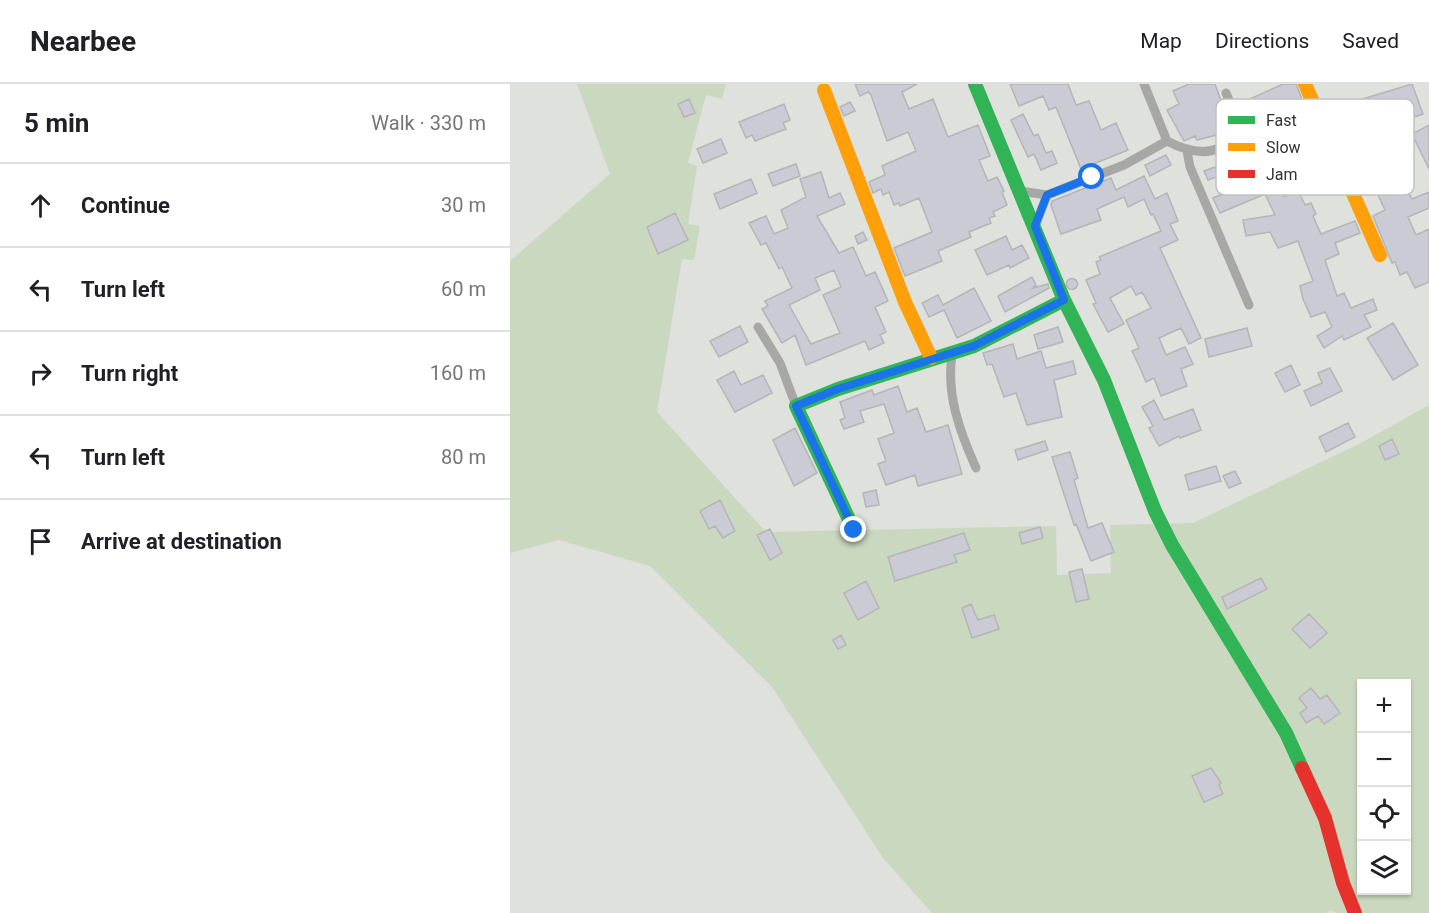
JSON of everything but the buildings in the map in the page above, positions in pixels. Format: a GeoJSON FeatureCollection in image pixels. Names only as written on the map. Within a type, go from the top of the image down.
{"type":"FeatureCollection","features":[{"type":"Feature","properties":{"kind":"street"},"geometry":{"type":"LineString","coordinates":[[975,84],[1064,300],[1083,332],[1104,380],[1155,511],[1172,545],[1286,733],[1325,818],[1343,883],[1355,913]]}},
{"type":"Feature","properties":{"kind":"street"},"geometry":{"type":"LineString","coordinates":[[1144,84],[1167,141],[1187,151],[1216,149]]}},
{"type":"Feature","properties":{"kind":"street"},"geometry":{"type":"LineString","coordinates":[[1305,84],[1311,99]]}},
{"type":"Feature","properties":{"kind":"street"},"geometry":{"type":"LineString","coordinates":[[824,90],[905,302],[931,358]]}},
{"type":"Feature","properties":{"kind":"street"},"geometry":{"type":"LineString","coordinates":[[1226,93],[1228,99]]}},
{"type":"Feature","properties":{"kind":"street"},"geometry":{"type":"LineString","coordinates":[[1020,191],[1047,195],[1124,165],[1167,141]]}},
{"type":"Feature","properties":{"kind":"street"},"geometry":{"type":"LineString","coordinates":[[1187,151],[1190,167],[1249,305]]}},
{"type":"Feature","properties":{"kind":"street"},"geometry":{"type":"LineString","coordinates":[[1035,226],[1047,195]]}},
{"type":"Feature","properties":{"kind":"street"},"geometry":{"type":"LineString","coordinates":[[1353,195],[1380,255]]}},
{"type":"Feature","properties":{"kind":"street"},"geometry":{"type":"LineString","coordinates":[[796,406],[838,389],[931,358],[952,355],[1002,334],[1064,300]]}},
{"type":"Feature","properties":{"kind":"street"},"geometry":{"type":"LineString","coordinates":[[758,327],[780,363],[796,406],[854,530]]}},
{"type":"Feature","properties":{"kind":"street"},"geometry":{"type":"LineString","coordinates":[[952,355],[949,376],[959,430],[976,468]]}},
{"type":"Feature","properties":{"kind":"green space"},"geometry":{"type":"Polygon","coordinates":[[[577,84],[726,84],[722,99],[706,95],[688,163],[697,166],[688,224],[700,226],[694,260],[682,259],[657,412],[766,532],[1056,526],[1057,575],[1111,573],[1110,525],[1193,523],[1359,444],[1429,405],[1429,913],[1337,913],[1331,910],[1326,913],[932,913],[883,858],[772,687],[650,566],[559,540],[510,553],[510,261],[610,174],[577,84]]]}},
{"type":"Feature","properties":{"kind":"traffic: fast"},"geometry":{"type":"LineString","coordinates":[[975,84],[1064,300],[1104,380],[1155,511],[1172,545],[1286,733],[1302,768]]}},
{"type":"Feature","properties":{"kind":"traffic: fast"},"geometry":{"type":"LineString","coordinates":[[854,530],[796,406],[838,389],[974,346],[1064,300]]}},
{"type":"Feature","properties":{"kind":"traffic: slow"},"geometry":{"type":"LineString","coordinates":[[1305,84],[1312,99]]}},
{"type":"Feature","properties":{"kind":"traffic: slow"},"geometry":{"type":"LineString","coordinates":[[824,90],[905,302],[931,358]]}},
{"type":"Feature","properties":{"kind":"traffic: slow"},"geometry":{"type":"LineString","coordinates":[[1354,195],[1380,255]]}},
{"type":"Feature","properties":{"kind":"traffic: jam"},"geometry":{"type":"LineString","coordinates":[[1302,768],[1325,818],[1343,883],[1355,913]]}},
{"type":"Feature","properties":{"kind":"route"},"geometry":{"type":"LineString","coordinates":[[854,530],[796,406],[838,389],[905,369],[931,358],[952,355],[1002,334],[1064,300],[1035,226],[1047,195],[1092,177]]}}]}
